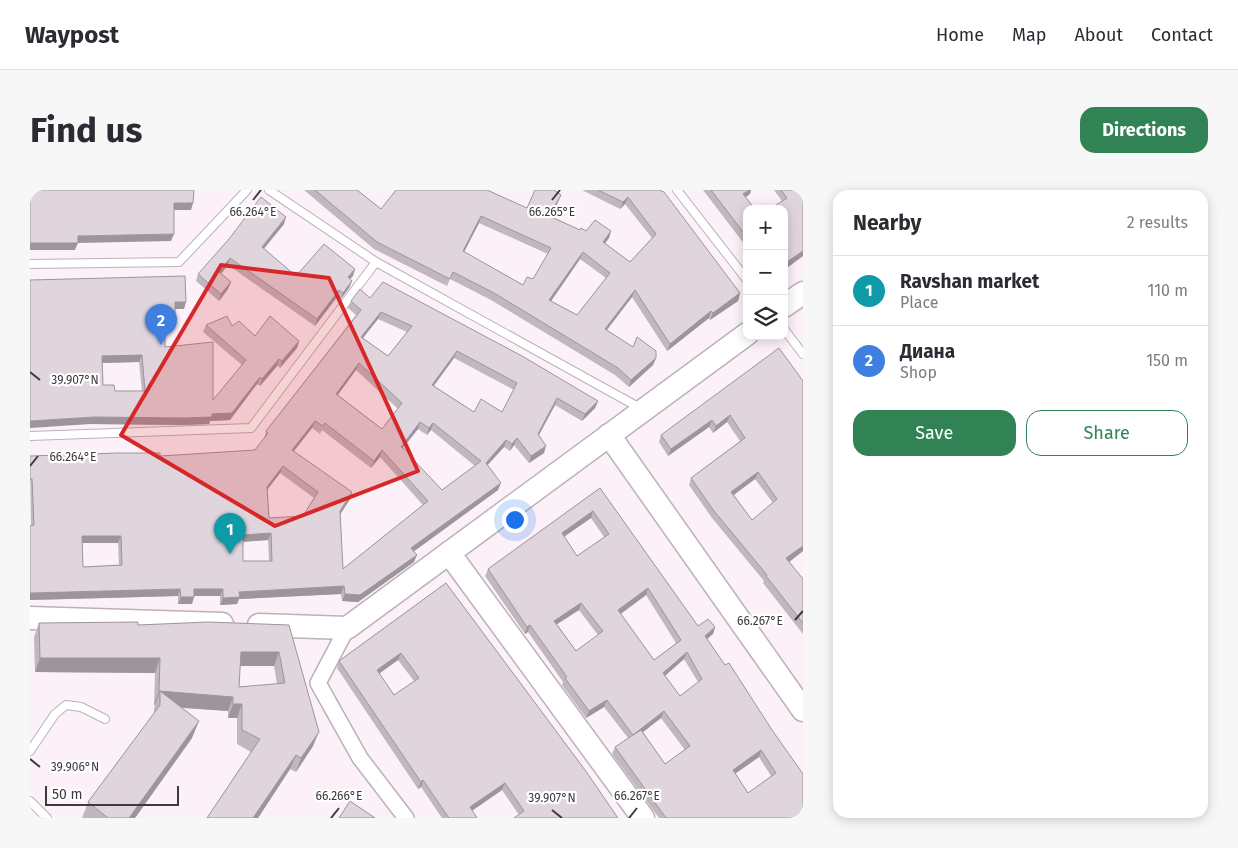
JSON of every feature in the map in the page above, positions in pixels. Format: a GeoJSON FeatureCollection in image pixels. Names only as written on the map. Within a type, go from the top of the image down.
{"type":"FeatureCollection","features":[{"type":"Feature","properties":{"kind":"street"},"geometry":{"type":"LineString","coordinates":[[788,303],[803,293]]}},
{"type":"Feature","properties":{"kind":"street"},"geometry":{"type":"LineString","coordinates":[[406,818],[360,758],[318,683],[347,628],[743,337]]}},
{"type":"Feature","properties":{"kind":"street"},"geometry":{"type":"LineString","coordinates":[[609,435],[803,710]]}},
{"type":"Feature","properties":{"kind":"street"},"geometry":{"type":"LineString","coordinates":[[449,553],[643,818]]}},
{"type":"Feature","properties":{"kind":"street"},"geometry":{"type":"LineString","coordinates":[[30,618],[347,628]]}},
{"type":"Feature","properties":{"kind":"lane"},"geometry":{"type":"LineString","coordinates":[[30,264],[179,262],[246,190]]}},
{"type":"Feature","properties":{"kind":"lane"},"geometry":{"type":"LineString","coordinates":[[269,190],[376,262],[643,410]]}},
{"type":"Feature","properties":{"kind":"lane"},"geometry":{"type":"LineString","coordinates":[[677,190],[743,275]]}},
{"type":"Feature","properties":{"kind":"lane"},"geometry":{"type":"LineString","coordinates":[[30,436],[251,428],[376,262]]}},
{"type":"Feature","properties":{"kind":"lane"},"geometry":{"type":"LineString","coordinates":[[788,334],[803,354]]}},
{"type":"Feature","properties":{"kind":"lane"},"geometry":{"type":"LineString","coordinates":[[30,751],[55,714],[66,705],[81,707],[105,719]]}},
{"type":"Feature","properties":{"kind":"lane"},"geometry":{"type":"LineString","coordinates":[[30,801],[47,818]]}},
{"type":"Feature","properties":{"kind":"highlighted area"},"geometry":{"type":"Polygon","coordinates":[[[221,265],[329,278],[418,471],[275,526],[121,435],[221,265]]]}},
{"type":"Feature","properties":{"kind":"building"},"geometry":{"type":"Polygon","coordinates":[[[30,190],[194,190],[193,203],[174,203],[174,234],[78,236],[78,243],[30,243],[30,190]]]}},
{"type":"Feature","properties":{"kind":"building"},"geometry":{"type":"Polygon","coordinates":[[[315,190],[357,190],[381,209],[396,190],[487,190],[527,208],[535,190],[554,190],[561,195],[549,216],[586,231],[595,220],[611,231],[603,242],[630,262],[656,234],[628,197],[623,202],[598,190],[659,190],[664,192],[740,293],[713,313],[711,311],[670,344],[635,290],[605,329],[633,347],[637,337],[656,351],[656,358],[631,380],[618,368],[494,293],[453,272],[450,279],[377,242],[315,190]],[[481,216],[463,251],[523,285],[527,277],[533,279],[551,248],[481,216]],[[583,252],[549,300],[577,315],[610,273],[583,252]]]}},
{"type":"Feature","properties":{"kind":"building"},"geometry":{"type":"Polygon","coordinates":[[[711,190],[749,190],[743,194],[752,205],[743,205],[743,232],[711,190]]]}},
{"type":"Feature","properties":{"kind":"building"},"geometry":{"type":"Polygon","coordinates":[[[781,190],[803,190],[803,251],[788,261],[788,205],[776,205],[787,198],[781,190]]]}},
{"type":"Feature","properties":{"kind":"building"},"geometry":{"type":"Polygon","coordinates":[[[261,197],[286,217],[262,247],[296,276],[324,244],[355,269],[348,277],[352,281],[343,293],[339,290],[317,319],[230,258],[219,272],[231,282],[221,294],[198,274],[229,239],[261,197]]]}},
{"type":"Feature","properties":{"kind":"building"},"geometry":{"type":"Polygon","coordinates":[[[185,276],[186,302],[175,302],[175,317],[165,319],[165,347],[213,342],[213,400],[246,360],[206,325],[227,316],[232,326],[239,321],[255,336],[270,316],[299,341],[282,361],[279,359],[262,379],[260,377],[232,413],[212,414],[212,417],[94,417],[30,421],[30,280],[185,276]],[[142,355],[102,356],[103,385],[114,385],[115,391],[145,391],[142,355]]]}},
{"type":"Feature","properties":{"kind":"building"},"geometry":{"type":"Polygon","coordinates":[[[383,282],[522,356],[598,401],[585,414],[557,398],[538,434],[546,446],[531,456],[517,438],[512,444],[506,440],[486,463],[501,483],[411,548],[417,555],[360,595],[345,594],[344,586],[239,592],[240,597],[223,598],[223,589],[194,589],[194,597],[181,597],[180,589],[30,593],[30,526],[34,525],[30,456],[160,453],[160,456],[255,450],[268,433],[266,431],[361,310],[351,301],[360,289],[370,298],[383,282]],[[381,312],[361,337],[388,356],[412,326],[381,312]],[[457,351],[432,385],[474,412],[481,399],[502,412],[517,383],[457,351]],[[359,363],[336,394],[382,429],[402,403],[359,363]],[[315,421],[292,450],[352,492],[340,511],[343,569],[428,501],[382,450],[374,461],[325,423],[323,426],[315,421]],[[420,422],[401,447],[411,454],[410,456],[442,490],[481,461],[433,423],[429,428],[420,422]],[[283,466],[267,487],[269,518],[303,516],[318,492],[283,466]],[[271,533],[243,535],[243,561],[272,561],[271,533]],[[82,536],[83,567],[122,565],[121,536],[82,536]]]}},
{"type":"Feature","properties":{"kind":"building"},"geometry":{"type":"Polygon","coordinates":[[[779,348],[803,381],[803,546],[786,558],[803,579],[803,623],[767,575],[714,511],[691,478],[745,438],[730,415],[716,426],[712,420],[671,449],[661,435],[779,348]],[[758,472],[731,492],[752,520],[777,499],[758,472]]]}},
{"type":"Feature","properties":{"kind":"building"},"geometry":{"type":"Polygon","coordinates":[[[600,488],[698,626],[708,619],[715,627],[705,636],[725,665],[729,663],[803,774],[803,818],[666,818],[615,747],[633,735],[607,700],[589,711],[530,625],[527,627],[488,569],[600,488]],[[593,511],[562,533],[577,556],[609,534],[593,511]],[[648,588],[618,610],[654,660],[681,640],[648,588]],[[581,603],[554,621],[576,651],[603,631],[581,603]],[[687,652],[663,673],[680,696],[702,679],[687,652]],[[664,711],[633,735],[641,730],[665,764],[690,746],[664,711]],[[761,750],[733,770],[748,793],[776,773],[761,750]]]}},
{"type":"Feature","properties":{"kind":"building"},"geometry":{"type":"Polygon","coordinates":[[[446,583],[585,770],[618,818],[514,818],[524,811],[505,783],[470,807],[477,818],[449,818],[423,780],[421,782],[339,661],[446,583]],[[401,653],[377,670],[394,695],[419,678],[401,653]]]}},
{"type":"Feature","properties":{"kind":"building"},"geometry":{"type":"Polygon","coordinates":[[[138,622],[138,625],[208,622],[289,625],[319,732],[301,758],[296,755],[253,818],[207,818],[260,739],[242,730],[242,704],[233,704],[233,697],[159,691],[160,658],[40,658],[39,623],[138,622]],[[241,652],[239,687],[285,683],[279,652],[241,652]]]}},
{"type":"Feature","properties":{"kind":"building"},"geometry":{"type":"Polygon","coordinates":[[[160,691],[199,721],[129,818],[108,818],[88,802],[160,705],[160,691]]]}},
{"type":"Feature","properties":{"kind":"building"},"geometry":{"type":"Polygon","coordinates":[[[350,801],[375,818],[339,818],[350,801]]]}},
{"type":"Feature","properties":{"kind":"place","name":"Диана"},"geometry":{"type":"Point","coordinates":[161,345]}},
{"type":"Feature","properties":{"kind":"place","name":"Ravshan market"},"geometry":{"type":"Point","coordinates":[230,554]}}]}
